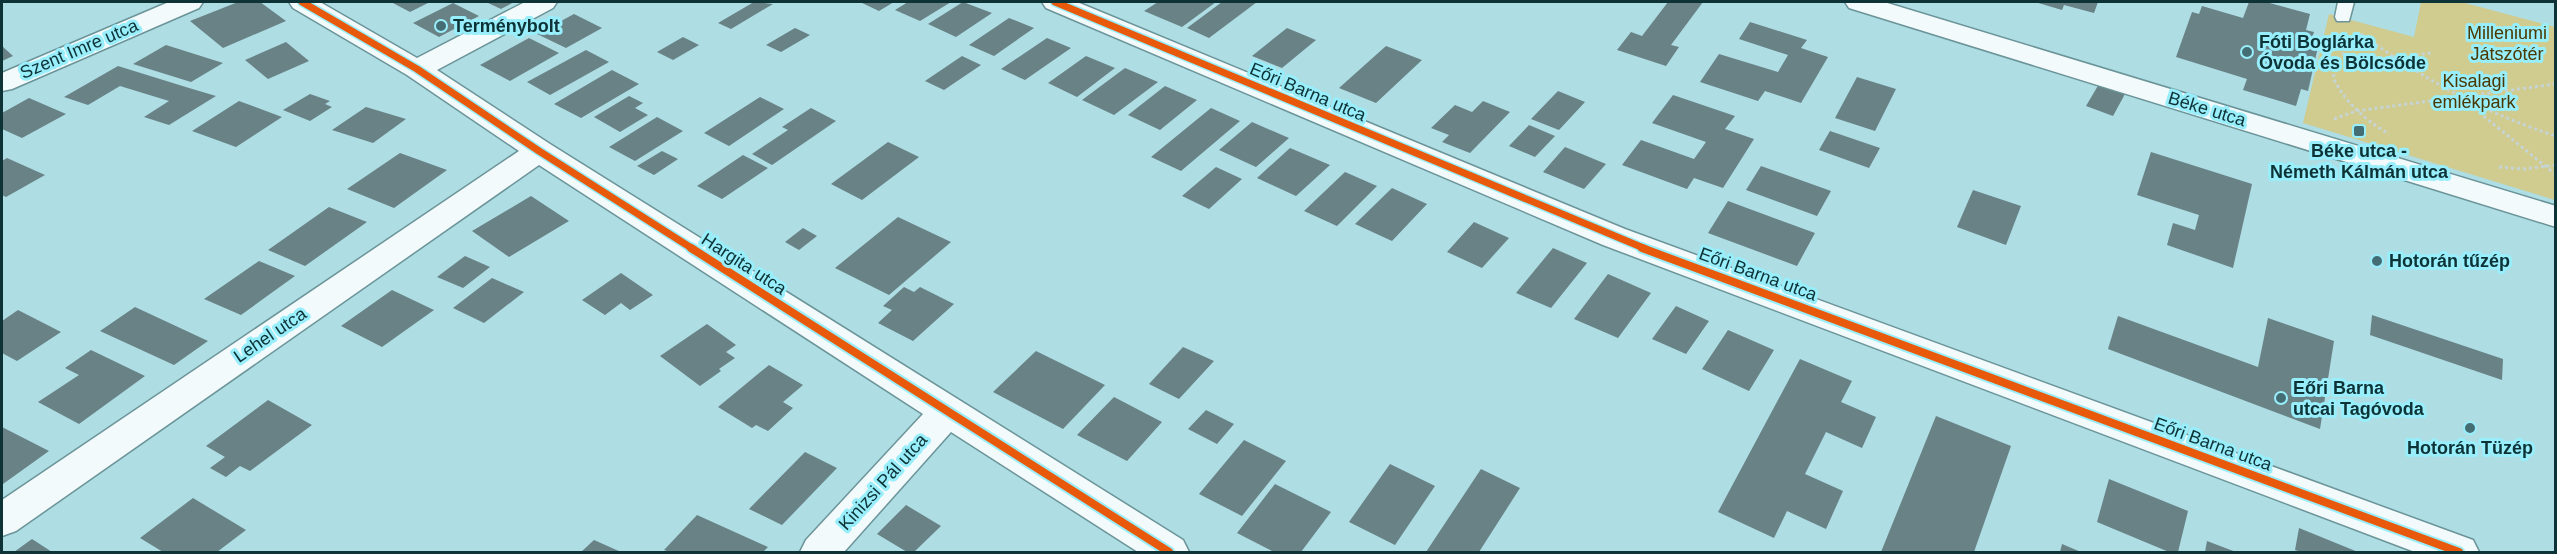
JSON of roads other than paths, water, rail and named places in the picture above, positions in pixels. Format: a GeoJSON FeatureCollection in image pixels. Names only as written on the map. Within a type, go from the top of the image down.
{"type":"FeatureCollection","features":[{"type":"Feature","properties":{"kind":"street","name":"Szent Imre utca"},"geometry":{"type":"LineString","coordinates":[[2,82],[190,2]]}},
{"type":"Feature","properties":{"kind":"street","name":"Hargita utca"},"geometry":{"type":"LineString","coordinates":[[302,2],[417,69],[539,151],[1169,552]]}},
{"type":"Feature","properties":{"kind":"street"},"geometry":{"type":"LineString","coordinates":[[417,69],[544,2]]}},
{"type":"Feature","properties":{"kind":"street","name":"Eőri Barna utca"},"geometry":{"type":"LineString","coordinates":[[1055,2],[1614,237],[2459,552]]}},
{"type":"Feature","properties":{"kind":"street","name":"Béke utca"},"geometry":{"type":"LineString","coordinates":[[1858,2],[2556,217]]}},
{"type":"Feature","properties":{"kind":"street","name":"Lehel utca"},"geometry":{"type":"LineString","coordinates":[[2,520],[539,151]]}},
{"type":"Feature","properties":{"kind":"street","name":"Kinizsi Pál utca"},"geometry":{"type":"LineString","coordinates":[[820,552],[947,412]]}},
{"type":"Feature","properties":{"kind":"place","name":"Terménybolt"},"geometry":{"type":"Point","coordinates":[441,26]}},
{"type":"Feature","properties":{"kind":"place","name":"Fóti Boglárka Óvoda és Bölcsőde"},"geometry":{"type":"Point","coordinates":[2247,52]}},
{"type":"Feature","properties":{"kind":"place","name":"Béke utca - Németh Kálmán utca"},"geometry":{"type":"Point","coordinates":[2359,131]}},
{"type":"Feature","properties":{"kind":"place","name":"Hotorán tűzép"},"geometry":{"type":"Point","coordinates":[2377,261]}},
{"type":"Feature","properties":{"kind":"place","name":"Eőri Barna utcai Tagóvoda"},"geometry":{"type":"Point","coordinates":[2281,398]}},
{"type":"Feature","properties":{"kind":"place","name":"Hotorán Tüzép"},"geometry":{"type":"Point","coordinates":[2470,428]}},
{"type":"Feature","properties":{"kind":"park label","name":"Milleniumi Játszótér"},"geometry":{"type":"Point","coordinates":[2507,43]}},
{"type":"Feature","properties":{"kind":"park label","name":"Kisalagi emlékpark"},"geometry":{"type":"Point","coordinates":[2474,91]}}]}
